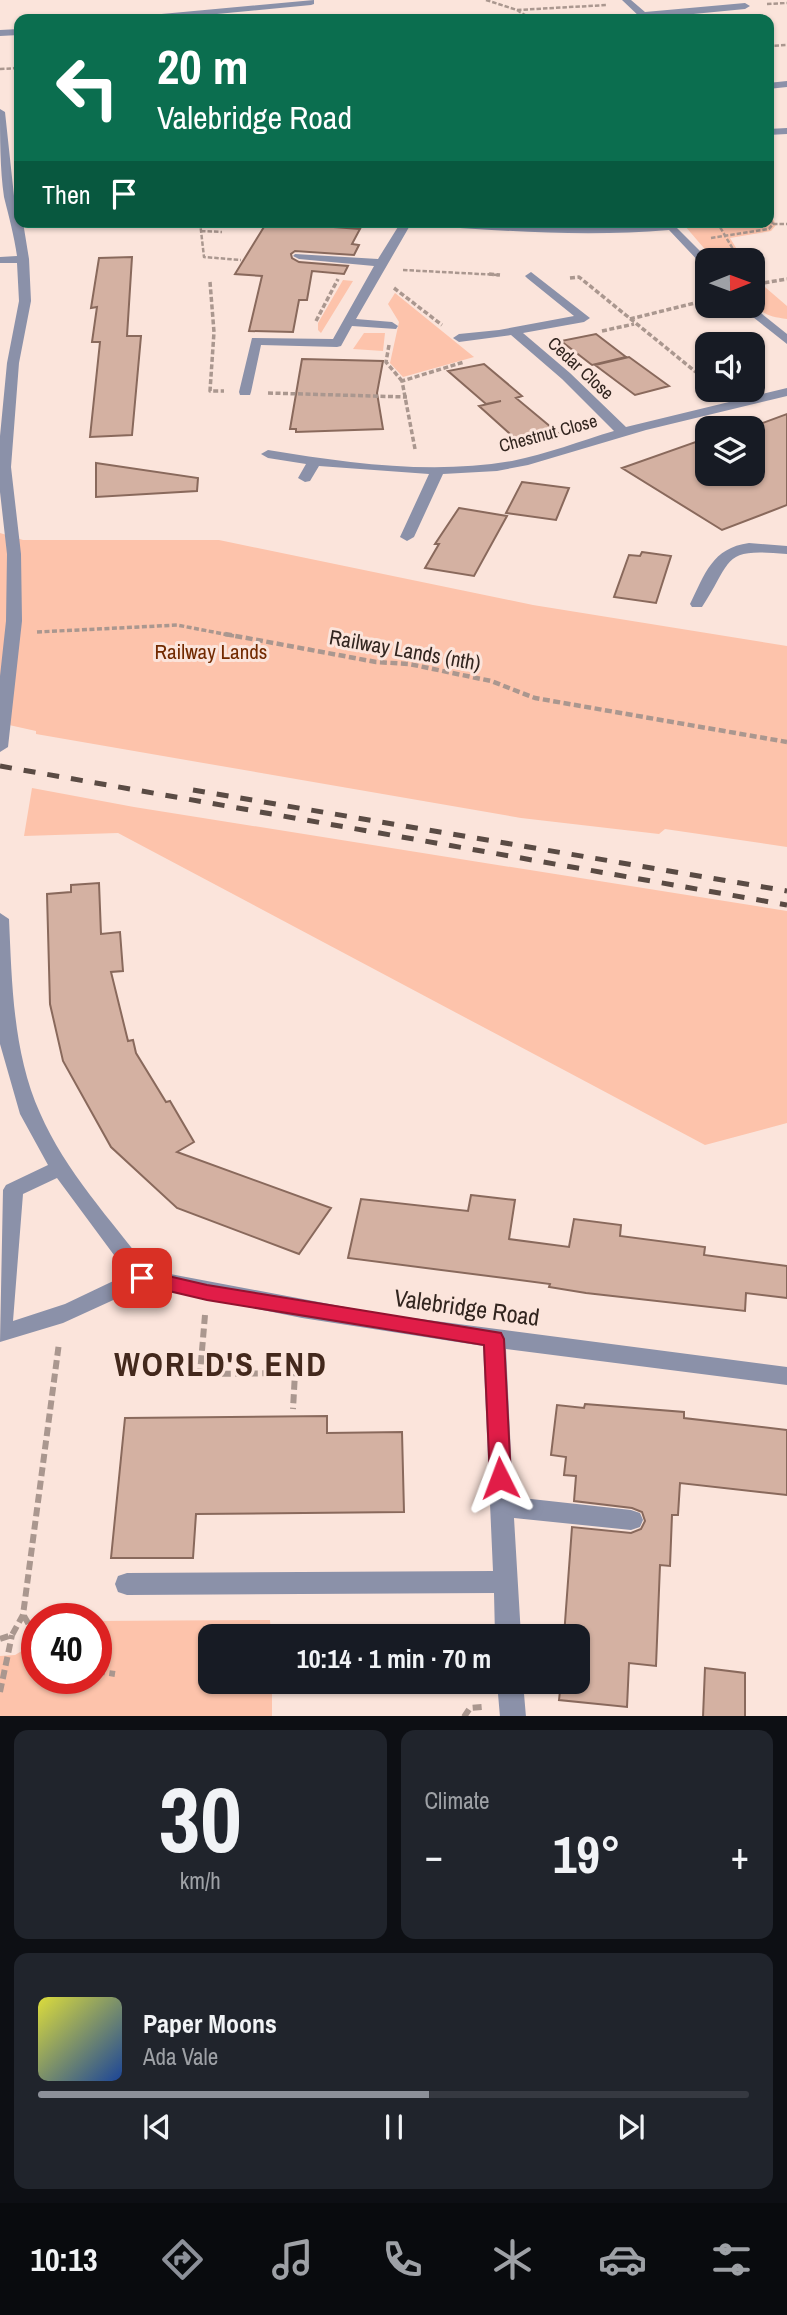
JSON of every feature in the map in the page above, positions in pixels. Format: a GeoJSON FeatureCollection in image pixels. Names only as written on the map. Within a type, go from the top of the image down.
{"type":"FeatureCollection","features":[{"type":"Feature","properties":{"kind":"street"},"geometry":{"type":"LineString","coordinates":[[191,14],[311,2]]}},
{"type":"Feature","properties":{"kind":"street"},"geometry":{"type":"LineString","coordinates":[[672,14],[745,6]]}},
{"type":"Feature","properties":{"kind":"street"},"geometry":{"type":"LineString","coordinates":[[0,112],[9,196],[14,206]]}},
{"type":"Feature","properties":{"kind":"street"},"geometry":{"type":"LineString","coordinates":[[0,747],[13,633],[14,555],[4,467],[6,363],[25,301],[20,228]]}},
{"type":"Feature","properties":{"kind":"street"},"geometry":{"type":"LineString","coordinates":[[245,392],[256,341],[337,343],[379,265],[403,228]]}},
{"type":"Feature","properties":{"kind":"street"},"geometry":{"type":"LineString","coordinates":[[588,228],[647,228]]}},
{"type":"Feature","properties":{"kind":"street"},"geometry":{"type":"LineString","coordinates":[[676,228],[695,250]]}},
{"type":"Feature","properties":{"kind":"street"},"geometry":{"type":"LineString","coordinates":[[299,257],[379,265]]}},
{"type":"Feature","properties":{"kind":"street"},"geometry":{"type":"LineString","coordinates":[[0,260],[23,259]]}},
{"type":"Feature","properties":{"kind":"street","name":"Cedar Close"},"geometry":{"type":"LineString","coordinates":[[459,338],[584,318],[531,276]]}},
{"type":"Feature","properties":{"kind":"street"},"geometry":{"type":"LineString","coordinates":[[758,318],[787,340]]}},
{"type":"Feature","properties":{"kind":"street"},"geometry":{"type":"LineString","coordinates":[[348,322],[393,326]]}},
{"type":"Feature","properties":{"kind":"street"},"geometry":{"type":"LineString","coordinates":[[772,330],[787,328]]}},
{"type":"Feature","properties":{"kind":"street","name":"Cedar Close"},"geometry":{"type":"LineString","coordinates":[[513,331],[574,384],[623,432]]}},
{"type":"Feature","properties":{"kind":"street","name":"Chestnut Close"},"geometry":{"type":"LineString","coordinates":[[268,454],[314,462],[418,470],[500,466],[546,456],[623,432],[787,392]]}},
{"type":"Feature","properties":{"kind":"street"},"geometry":{"type":"LineString","coordinates":[[304,478],[314,462]]}},
{"type":"Feature","properties":{"kind":"street"},"geometry":{"type":"LineString","coordinates":[[407,537],[438,470]]}},
{"type":"Feature","properties":{"kind":"street"},"geometry":{"type":"LineString","coordinates":[[696,604],[725,554],[742,546],[787,550]]}},
{"type":"Feature","properties":{"kind":"street"},"geometry":{"type":"LineString","coordinates":[[0,919],[1,973],[15,1068],[30,1113],[60,1168],[142,1278],[106,1297],[29,1326],[0,1333],[13,1190],[60,1168]]}},
{"type":"Feature","properties":{"kind":"street","name":"Valebridge Road"},"geometry":{"type":"LineString","coordinates":[[142,1278],[207,1293],[494,1339],[787,1376]]}},
{"type":"Feature","properties":{"kind":"street"},"geometry":{"type":"LineString","coordinates":[[494,1339],[508,1624]]}},
{"type":"Feature","properties":{"kind":"street"},"geometry":{"type":"LineString","coordinates":[[501,1506],[631,1520]]}},
{"type":"Feature","properties":{"kind":"street"},"geometry":{"type":"LineString","coordinates":[[127,1584],[506,1582]]}},
{"type":"Feature","properties":{"kind":"street"},"geometry":{"type":"LineString","coordinates":[[511,1694],[513,1716]]}},
{"type":"Feature","properties":{"kind":"path"},"geometry":{"type":"LineString","coordinates":[[486,0],[523,14]]}},
{"type":"Feature","properties":{"kind":"path"},"geometry":{"type":"LineString","coordinates":[[517,10],[629,2]]}},
{"type":"Feature","properties":{"kind":"path"},"geometry":{"type":"LineString","coordinates":[[201,228],[204,257],[241,260]]}},
{"type":"Feature","properties":{"kind":"path"},"geometry":{"type":"LineString","coordinates":[[721,228],[732,248]]}},
{"type":"Feature","properties":{"kind":"path"},"geometry":{"type":"LineString","coordinates":[[686,240],[757,233],[770,228]]}},
{"type":"Feature","properties":{"kind":"path"},"geometry":{"type":"LineString","coordinates":[[201,231],[222,232]]}},
{"type":"Feature","properties":{"kind":"path"},"geometry":{"type":"LineString","coordinates":[[379,265],[456,274],[500,275]]}},
{"type":"Feature","properties":{"kind":"path"},"geometry":{"type":"LineString","coordinates":[[567,279],[579,277],[695,371]]}},
{"type":"Feature","properties":{"kind":"path"},"geometry":{"type":"LineString","coordinates":[[765,282],[787,279]]}},
{"type":"Feature","properties":{"kind":"path"},"geometry":{"type":"LineString","coordinates":[[387,295],[392,287],[459,338],[481,359],[402,381],[418,470]]}},
{"type":"Feature","properties":{"kind":"path"},"geometry":{"type":"LineString","coordinates":[[629,319],[695,303]]}},
{"type":"Feature","properties":{"kind":"path"},"geometry":{"type":"LineString","coordinates":[[613,315],[622,313]]}},
{"type":"Feature","properties":{"kind":"path","name":"Railway Lands (nth)"},"geometry":{"type":"LineString","coordinates":[[13,633],[177,625],[376,662],[409,664],[491,681],[535,698],[787,742]]}},
{"type":"Feature","properties":{"kind":"path"},"geometry":{"type":"LineString","coordinates":[[207,1293],[201,1374],[295,1373],[293,1409]]}},
{"type":"Feature","properties":{"kind":"path"},"geometry":{"type":"LineString","coordinates":[[25,1603],[62,1314]]}},
{"type":"Feature","properties":{"kind":"path"},"geometry":{"type":"LineString","coordinates":[[0,1692],[12,1634],[21,1618]]}},
{"type":"Feature","properties":{"kind":"path"},"geometry":{"type":"LineString","coordinates":[[0,1639],[12,1634]]}},
{"type":"Feature","properties":{"kind":"green space"},"geometry":{"type":"Polygon","coordinates":[[[687,228],[774,228],[771,231],[730,238],[736,248],[704,248],[687,228]]]}},
{"type":"Feature","properties":{"kind":"green space"},"geometry":{"type":"Polygon","coordinates":[[[343,280],[353,281],[321,333],[318,323],[343,280]]]}},
{"type":"Feature","properties":{"kind":"green space"},"geometry":{"type":"Polygon","coordinates":[[[765,287],[787,306],[787,319],[765,313],[765,287]]]}},
{"type":"Feature","properties":{"kind":"green space"},"geometry":{"type":"Polygon","coordinates":[[[395,293],[474,357],[403,377],[390,363],[399,322],[388,304],[395,293]]]}},
{"type":"Feature","properties":{"kind":"green space"},"geometry":{"type":"Polygon","coordinates":[[[364,333],[385,333],[383,351],[353,349],[364,333]]]}},
{"type":"Feature","properties":{"kind":"green space","name":"Railway Lands"},"geometry":{"type":"Polygon","coordinates":[[[0,533],[23,540],[219,540],[533,605],[787,646],[787,847],[665,829],[659,834],[521,818],[36,734],[36,731],[0,723],[0,533]]]}},
{"type":"Feature","properties":{"kind":"green space"},"geometry":{"type":"Polygon","coordinates":[[[32,788],[134,807],[787,911],[787,1123],[705,1145],[118,833],[24,836],[32,788]]]}},
{"type":"Feature","properties":{"kind":"green space"},"geometry":{"type":"Polygon","coordinates":[[[270,1620],[270,1624],[198,1624],[198,1694],[272,1694],[272,1716],[0,1716],[0,1656],[15,1655],[21,1651],[21,1694],[112,1694],[112,1621],[270,1620]]]}},
{"type":"Feature","properties":{"kind":"building"},"geometry":{"type":"Polygon","coordinates":[[[263,228],[360,229],[352,244],[359,245],[354,255],[295,251],[291,254],[292,258],[299,262],[348,266],[344,274],[312,271],[307,300],[299,300],[293,332],[249,331],[262,276],[235,274],[263,228]]]}},
{"type":"Feature","properties":{"kind":"building"},"geometry":{"type":"Polygon","coordinates":[[[132,257],[127,336],[141,336],[132,435],[90,437],[100,342],[92,342],[97,307],[91,308],[99,258],[132,257]]]}},
{"type":"Feature","properties":{"kind":"building"},"geometry":{"type":"Polygon","coordinates":[[[596,334],[626,357],[592,365],[561,341],[596,334]]]}},
{"type":"Feature","properties":{"kind":"building"},"geometry":{"type":"Polygon","coordinates":[[[629,357],[669,386],[635,395],[595,365],[629,357]]]}},
{"type":"Feature","properties":{"kind":"building"},"geometry":{"type":"Polygon","coordinates":[[[302,359],[383,361],[377,393],[383,429],[296,432],[296,429],[290,429],[302,359]]]}},
{"type":"Feature","properties":{"kind":"building"},"geometry":{"type":"Polygon","coordinates":[[[484,364],[522,396],[516,398],[558,433],[519,442],[479,406],[501,401],[486,404],[448,371],[484,364]]]}},
{"type":"Feature","properties":{"kind":"building"},"geometry":{"type":"Polygon","coordinates":[[[787,414],[787,505],[722,530],[622,468],[695,442],[695,486],[765,486],[765,422],[787,414]]]}},
{"type":"Feature","properties":{"kind":"building"},"geometry":{"type":"Polygon","coordinates":[[[96,463],[198,478],[197,491],[96,497],[96,463]]]}},
{"type":"Feature","properties":{"kind":"building"},"geometry":{"type":"Polygon","coordinates":[[[522,482],[569,488],[556,520],[506,513],[522,482]]]}},
{"type":"Feature","properties":{"kind":"building"},"geometry":{"type":"Polygon","coordinates":[[[459,508],[507,516],[474,576],[425,568],[439,544],[435,544],[459,508]]]}},
{"type":"Feature","properties":{"kind":"building"},"geometry":{"type":"Polygon","coordinates":[[[642,552],[671,556],[656,603],[614,597],[629,555],[640,556],[642,552]]]}},
{"type":"Feature","properties":{"kind":"building"},"geometry":{"type":"Polygon","coordinates":[[[99,883],[101,934],[120,932],[123,971],[111,972],[128,1041],[133,1040],[136,1053],[166,1102],[170,1101],[194,1142],[177,1152],[331,1208],[299,1254],[177,1208],[111,1147],[63,1061],[50,1004],[47,894],[71,892],[71,885],[99,883]]]}},
{"type":"Feature","properties":{"kind":"building"},"geometry":{"type":"Polygon","coordinates":[[[471,1195],[515,1200],[509,1239],[569,1247],[574,1219],[621,1225],[620,1236],[705,1247],[704,1255],[787,1266],[787,1298],[746,1293],[745,1311],[586,1293],[549,1287],[550,1284],[348,1258],[361,1199],[468,1211],[471,1195]]]}},
{"type":"Feature","properties":{"kind":"building"},"geometry":{"type":"Polygon","coordinates":[[[585,1404],[684,1412],[684,1418],[787,1430],[787,1495],[680,1483],[678,1515],[672,1515],[670,1566],[660,1565],[656,1666],[629,1663],[627,1707],[559,1700],[560,1694],[590,1694],[590,1624],[565,1624],[572,1527],[631,1533],[641,1529],[645,1521],[642,1512],[632,1508],[574,1501],[576,1476],[564,1475],[566,1457],[551,1455],[557,1405],[584,1408],[585,1404]]]}},
{"type":"Feature","properties":{"kind":"building"},"geometry":{"type":"Polygon","coordinates":[[[327,1416],[327,1433],[402,1432],[404,1512],[196,1514],[193,1558],[111,1558],[125,1418],[327,1416]]]}},
{"type":"Feature","properties":{"kind":"building"},"geometry":{"type":"Polygon","coordinates":[[[705,1668],[745,1673],[745,1716],[703,1716],[705,1668]]]}},
{"type":"Feature","properties":{"kind":"railway"},"geometry":{"type":"LineString","coordinates":[[0,766],[787,905]]}},
{"type":"Feature","properties":{"kind":"railway"},"geometry":{"type":"LineString","coordinates":[[193,790],[787,891]]}},
{"type":"Feature","properties":{"kind":"district","name":"WORLD'S END"},"geometry":{"type":"Point","coordinates":[221,1364]}},
{"type":"Feature","properties":{"kind":"route"},"geometry":{"type":"LineString","coordinates":[[142,1278],[207,1293],[494,1339],[500,1478]]}}]}
